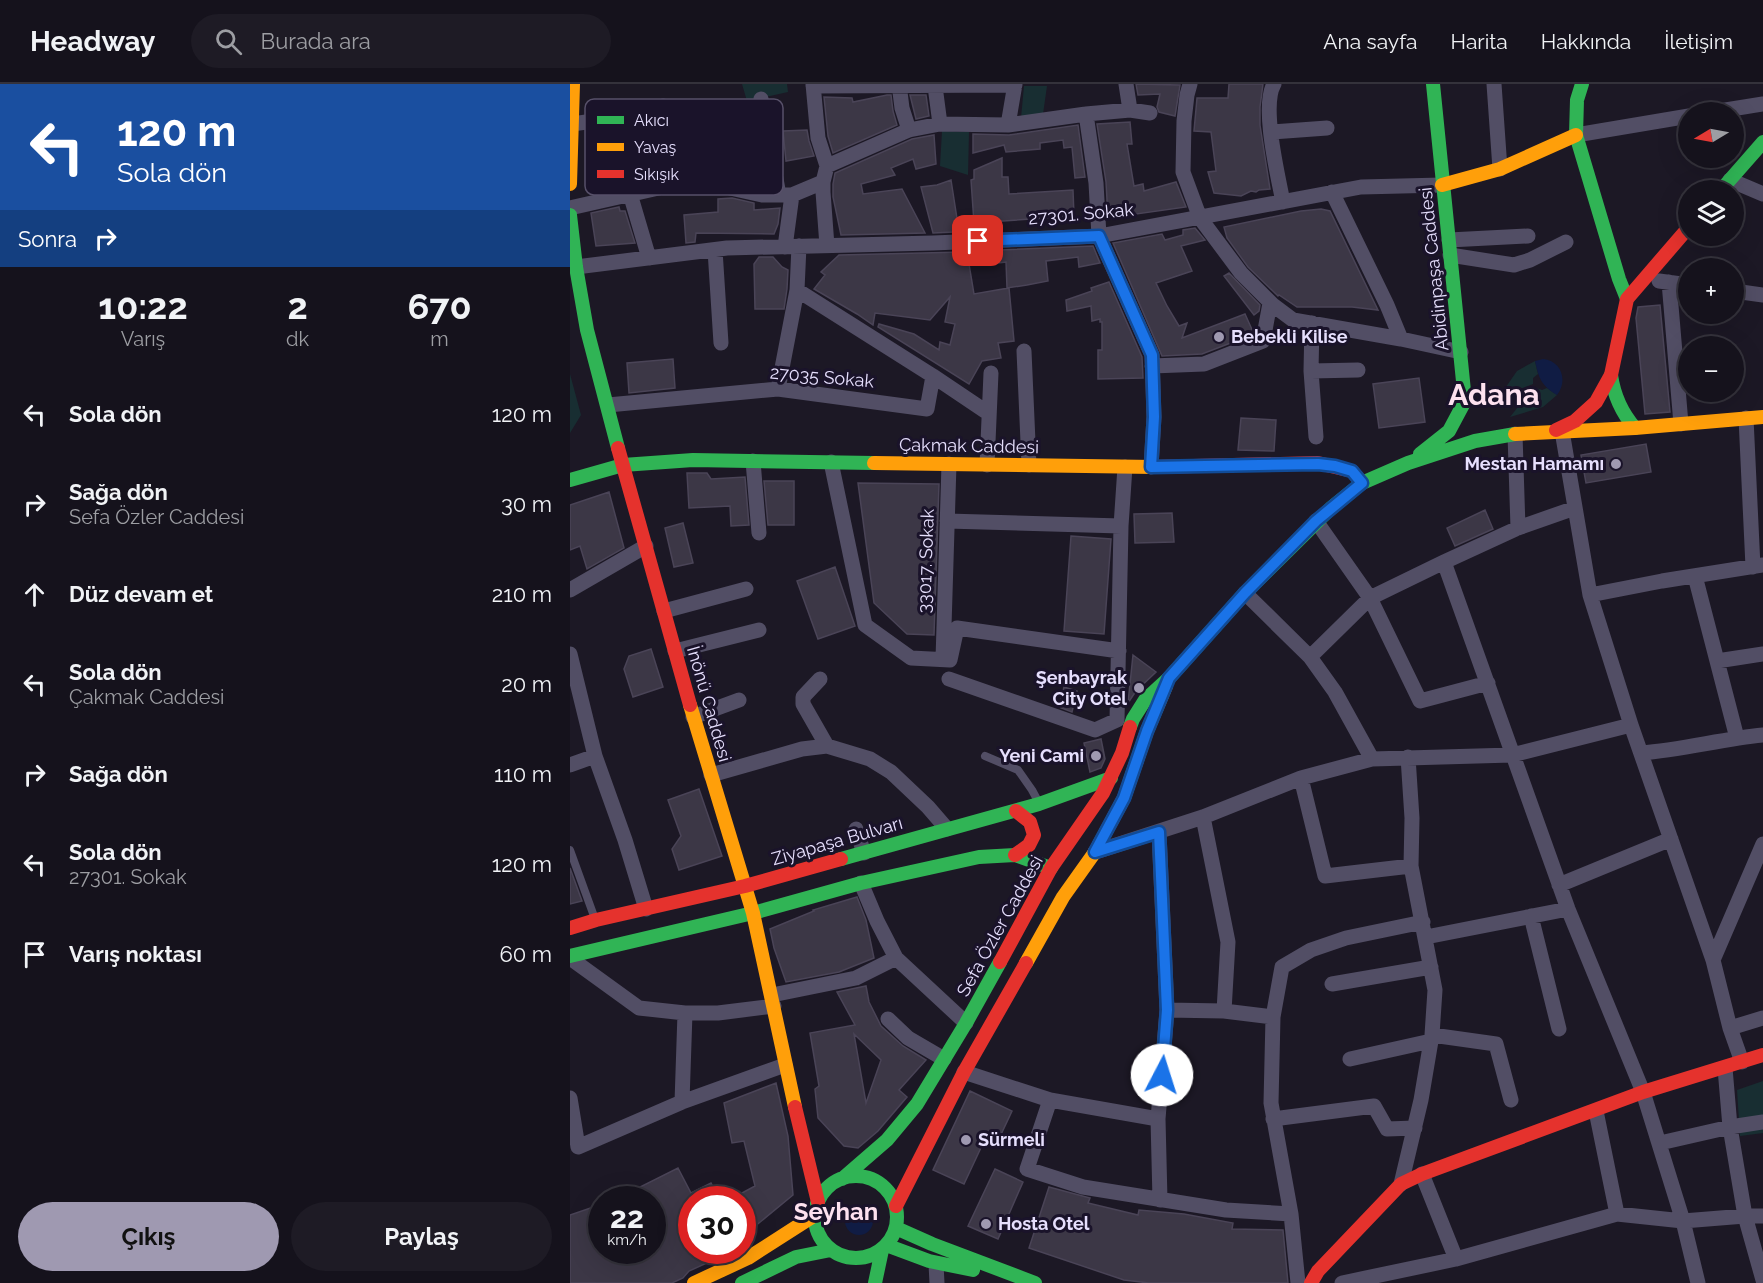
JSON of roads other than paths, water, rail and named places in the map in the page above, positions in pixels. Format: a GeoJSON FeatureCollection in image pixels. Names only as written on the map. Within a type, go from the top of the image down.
{"type":"FeatureCollection","features":[{"type":"Feature","properties":{"kind":"main road"},"geometry":{"type":"LineString","coordinates":[[570,184],[573,84]]}},
{"type":"Feature","properties":{"kind":"main road","name":"Abidinpaşa Caddesi"},"geometry":{"type":"LineString","coordinates":[[1408,463],[1449,431],[1465,401],[1433,84]]}},
{"type":"Feature","properties":{"kind":"main road"},"geometry":{"type":"LineString","coordinates":[[1582,84],[1576,100],[1576,135],[1619,279],[1627,298]]}},
{"type":"Feature","properties":{"kind":"main road"},"geometry":{"type":"LineString","coordinates":[[1442,185],[1500,169],[1576,135]]}},
{"type":"Feature","properties":{"kind":"main road"},"geometry":{"type":"LineString","coordinates":[[1731,180],[1761,147]]}},
{"type":"Feature","properties":{"kind":"main road","name":"İnönü Caddesi"},"geometry":{"type":"LineString","coordinates":[[571,225],[586,330],[693,717],[753,913],[773,1001],[784,1065],[817,1208]]}},
{"type":"Feature","properties":{"kind":"main road"},"geometry":{"type":"LineString","coordinates":[[1635,428],[1620,409],[1613,393],[1611,375],[1621,323],[1627,298],[1678,239]]}},
{"type":"Feature","properties":{"kind":"main road"},"geometry":{"type":"LineString","coordinates":[[1557,431],[1575,421],[1596,402],[1611,375]]}},
{"type":"Feature","properties":{"kind":"main road"},"geometry":{"type":"LineString","coordinates":[[1408,463],[1475,441],[1515,434],[1635,428],[1763,417]]}},
{"type":"Feature","properties":{"kind":"main road","name":"Çakmak Caddesi"},"geometry":{"type":"LineString","coordinates":[[570,480],[623,465],[693,460],[1125,467],[1318,464],[1352,471],[1362,483]]}},
{"type":"Feature","properties":{"kind":"main road","name":"Sefa Özler Caddesi"},"geometry":{"type":"LineString","coordinates":[[842,1179],[887,1140],[917,1104],[966,1023],[1051,868],[1103,793],[1122,753],[1133,719],[1145,700],[1169,678],[1245,593],[1316,521],[1362,483],[1408,463]]}},
{"type":"Feature","properties":{"kind":"main road","name":"Sefa Özler Caddesi"},"geometry":{"type":"LineString","coordinates":[[896,1206],[964,1072],[1063,897],[1095,852],[1124,798],[1147,731],[1169,678]]}},
{"type":"Feature","properties":{"kind":"main road","name":"Ziyapaşa Bulvarı"},"geometry":{"type":"LineString","coordinates":[[570,928],[745,886],[1016,811],[1111,778]]}},
{"type":"Feature","properties":{"kind":"main road"},"geometry":{"type":"LineString","coordinates":[[1015,855],[1029,845],[1034,835],[1030,822],[1016,811]]}},
{"type":"Feature","properties":{"kind":"main road"},"geometry":{"type":"LineString","coordinates":[[570,957],[753,913],[861,883],[979,858],[1015,855],[1051,868]]}},
{"type":"Feature","properties":{"kind":"main road"},"geometry":{"type":"LineString","coordinates":[[1311,1283],[1318,1271],[1401,1184],[1422,1174],[1643,1092],[1763,1055]]}},
{"type":"Feature","properties":{"kind":"main road"},"geometry":{"type":"LineString","coordinates":[[862,1176],[875,1181],[886,1189],[896,1206],[898,1214],[896,1228],[891,1240],[884,1248],[870,1257],[857,1259],[843,1257],[831,1250],[822,1240],[817,1228],[817,1208],[825,1190],[849,1177],[862,1176]]}},
{"type":"Feature","properties":{"kind":"main road"},"geometry":{"type":"LineString","coordinates":[[694,1283],[748,1258],[817,1208]]}},
{"type":"Feature","properties":{"kind":"main road"},"geometry":{"type":"LineString","coordinates":[[896,1228],[1035,1283]]}},
{"type":"Feature","properties":{"kind":"main road"},"geometry":{"type":"LineString","coordinates":[[884,1248],[936,1263],[1004,1272]]}},
{"type":"Feature","properties":{"kind":"main road"},"geometry":{"type":"LineString","coordinates":[[875,1283],[884,1248]]}},
{"type":"Feature","properties":{"kind":"main road"},"geometry":{"type":"LineString","coordinates":[[742,1283],[796,1257],[831,1250]]}},
{"type":"Feature","properties":{"kind":"street"},"geometry":{"type":"LineString","coordinates":[[899,84],[902,108],[909,130]]}},
{"type":"Feature","properties":{"kind":"street"},"geometry":{"type":"LineString","coordinates":[[1126,84],[1130,110]]}},
{"type":"Feature","properties":{"kind":"street"},"geometry":{"type":"LineString","coordinates":[[1190,84],[1184,121],[1183,172],[1200,218],[1242,273],[1270,303],[1293,320],[1461,352]]}},
{"type":"Feature","properties":{"kind":"street"},"geometry":{"type":"LineString","coordinates":[[1274,84],[1270,89],[1270,116],[1283,202]]}},
{"type":"Feature","properties":{"kind":"street"},"geometry":{"type":"LineString","coordinates":[[1494,84],[1500,169]]}},
{"type":"Feature","properties":{"kind":"street"},"geometry":{"type":"LineString","coordinates":[[827,246],[823,182],[827,166],[818,138],[813,85],[1015,85],[1008,125]]}},
{"type":"Feature","properties":{"kind":"street"},"geometry":{"type":"LineString","coordinates":[[935,86],[940,124]]}},
{"type":"Feature","properties":{"kind":"street"},"geometry":{"type":"LineString","coordinates":[[1744,107],[1763,104]]}},
{"type":"Feature","properties":{"kind":"street"},"geometry":{"type":"LineString","coordinates":[[827,166],[909,130],[940,124],[1008,125],[1130,110],[1150,113]]}},
{"type":"Feature","properties":{"kind":"street"},"geometry":{"type":"LineString","coordinates":[[1086,114],[1096,183],[1099,236],[1152,355],[1154,417],[1151,467]]}},
{"type":"Feature","properties":{"kind":"street"},"geometry":{"type":"LineString","coordinates":[[1576,135],[1678,118]]}},
{"type":"Feature","properties":{"kind":"street"},"geometry":{"type":"LineString","coordinates":[[572,124],[585,122]]}},
{"type":"Feature","properties":{"kind":"street"},"geometry":{"type":"LineString","coordinates":[[1272,132],[1327,128]]}},
{"type":"Feature","properties":{"kind":"street"},"geometry":{"type":"LineString","coordinates":[[785,195],[823,182]]}},
{"type":"Feature","properties":{"kind":"street","name":"27301. Sokak"},"geometry":{"type":"LineString","coordinates":[[576,267],[715,250],[1099,236],[1361,187],[1442,185]]}},
{"type":"Feature","properties":{"kind":"street"},"geometry":{"type":"LineString","coordinates":[[778,389],[798,290],[783,187]]}},
{"type":"Feature","properties":{"kind":"street"},"geometry":{"type":"LineString","coordinates":[[1744,189],[1763,194]]}},
{"type":"Feature","properties":{"kind":"street"},"geometry":{"type":"LineString","coordinates":[[1332,192],[1401,339]]}},
{"type":"Feature","properties":{"kind":"street"},"geometry":{"type":"LineString","coordinates":[[570,208],[629,195],[650,258]]}},
{"type":"Feature","properties":{"kind":"street"},"geometry":{"type":"LineString","coordinates":[[762,195],[783,195]]}},
{"type":"Feature","properties":{"kind":"street"},"geometry":{"type":"LineString","coordinates":[[1449,247],[1528,236]]}},
{"type":"Feature","properties":{"kind":"street"},"geometry":{"type":"LineString","coordinates":[[1449,247],[1514,265],[1530,260],[1566,242]]}},
{"type":"Feature","properties":{"kind":"street"},"geometry":{"type":"LineString","coordinates":[[715,250],[721,343]]}},
{"type":"Feature","properties":{"kind":"street"},"geometry":{"type":"LineString","coordinates":[[1643,279],[1678,283]]}},
{"type":"Feature","properties":{"kind":"street"},"geometry":{"type":"LineString","coordinates":[[1669,282],[1681,424]]}},
{"type":"Feature","properties":{"kind":"street"},"geometry":{"type":"LineString","coordinates":[[798,290],[988,413]]}},
{"type":"Feature","properties":{"kind":"street"},"geometry":{"type":"LineString","coordinates":[[1744,292],[1763,295]]}},
{"type":"Feature","properties":{"kind":"street"},"geometry":{"type":"LineString","coordinates":[[1152,366],[1204,364],[1263,341],[1270,303]]}},
{"type":"Feature","properties":{"kind":"street"},"geometry":{"type":"LineString","coordinates":[[1312,323],[1311,371],[1316,437]]}},
{"type":"Feature","properties":{"kind":"street"},"geometry":{"type":"LineString","coordinates":[[1024,351],[1029,465]]}},
{"type":"Feature","properties":{"kind":"street"},"geometry":{"type":"LineString","coordinates":[[1311,371],[1358,370]]}},
{"type":"Feature","properties":{"kind":"street"},"geometry":{"type":"LineString","coordinates":[[987,465],[991,373]]}},
{"type":"Feature","properties":{"kind":"street","name":"27035 Sokak"},"geometry":{"type":"LineString","coordinates":[[608,405],[778,389],[927,409],[933,376]]}},
{"type":"Feature","properties":{"kind":"street"},"geometry":{"type":"LineString","coordinates":[[1590,595],[1758,566],[1746,418]]}},
{"type":"Feature","properties":{"kind":"street"},"geometry":{"type":"LineString","coordinates":[[1557,431],[1575,508],[1590,595],[1631,725],[1713,960],[1730,1028],[1742,1062]]}},
{"type":"Feature","properties":{"kind":"street"},"geometry":{"type":"LineString","coordinates":[[1515,434],[1518,528]]}},
{"type":"Feature","properties":{"kind":"street"},"geometry":{"type":"LineString","coordinates":[[753,461],[759,533]]}},
{"type":"Feature","properties":{"kind":"street"},"geometry":{"type":"LineString","coordinates":[[831,462],[865,625],[910,658],[950,660],[957,628],[1119,651]]}},
{"type":"Feature","properties":{"kind":"street","name":"33017. Sokak"},"geometry":{"type":"LineString","coordinates":[[943,659],[949,464]]}},
{"type":"Feature","properties":{"kind":"street"},"geometry":{"type":"LineString","coordinates":[[949,679],[1095,730],[1117,720],[1121,526],[1125,467]]}},
{"type":"Feature","properties":{"kind":"street"},"geometry":{"type":"LineString","coordinates":[[1310,657],[1370,598],[1518,528],[1575,508]]}},
{"type":"Feature","properties":{"kind":"street"},"geometry":{"type":"LineString","coordinates":[[947,521],[1121,526]]}},
{"type":"Feature","properties":{"kind":"street"},"geometry":{"type":"LineString","coordinates":[[1316,521],[1370,598],[1420,701],[1488,683]]}},
{"type":"Feature","properties":{"kind":"street"},"geometry":{"type":"LineString","coordinates":[[570,590],[645,546]]}},
{"type":"Feature","properties":{"kind":"street"},"geometry":{"type":"LineString","coordinates":[[1444,562],[1568,909],[1643,1092],[1683,1221],[1698,1283]]}},
{"type":"Feature","properties":{"kind":"street"},"geometry":{"type":"LineString","coordinates":[[1695,576],[1737,738]]}},
{"type":"Feature","properties":{"kind":"street"},"geometry":{"type":"LineString","coordinates":[[664,611],[746,589]]}},
{"type":"Feature","properties":{"kind":"street"},"geometry":{"type":"LineString","coordinates":[[1245,593],[1310,657],[1335,692],[1372,759]]}},
{"type":"Feature","properties":{"kind":"street"},"geometry":{"type":"LineString","coordinates":[[675,651],[759,630]]}},
{"type":"Feature","properties":{"kind":"street"},"geometry":{"type":"LineString","coordinates":[[570,654],[595,756],[625,840],[646,909]]}},
{"type":"Feature","properties":{"kind":"street"},"geometry":{"type":"LineString","coordinates":[[1717,661],[1763,654]]}},
{"type":"Feature","properties":{"kind":"street"},"geometry":{"type":"LineString","coordinates":[[820,679],[802,697],[802,704],[827,746]]}},
{"type":"Feature","properties":{"kind":"street"},"geometry":{"type":"LineString","coordinates":[[693,717],[739,700]]}},
{"type":"Feature","properties":{"kind":"street"},"geometry":{"type":"LineString","coordinates":[[1095,852],[1203,817],[1301,778],[1372,759],[1512,755],[1631,725]]}},
{"type":"Feature","properties":{"kind":"street"},"geometry":{"type":"LineString","coordinates":[[1641,753],[1675,750],[1763,735]]}},
{"type":"Feature","properties":{"kind":"street"},"geometry":{"type":"LineString","coordinates":[[711,775],[802,749],[827,746],[870,759],[891,772],[947,829]]}},
{"type":"Feature","properties":{"kind":"street"},"geometry":{"type":"LineString","coordinates":[[570,765],[595,756]]}},
{"type":"Feature","properties":{"kind":"street"},"geometry":{"type":"LineString","coordinates":[[1401,1184],[1415,1128],[1432,1038],[1436,990],[1411,866],[1412,818],[1408,757]]}},
{"type":"Feature","properties":{"kind":"street"},"geometry":{"type":"LineString","coordinates":[[1301,778],[1325,876],[1411,866]]}},
{"type":"Feature","properties":{"kind":"street"},"geometry":{"type":"LineString","coordinates":[[1203,817],[1228,942],[1224,1011]]}},
{"type":"Feature","properties":{"kind":"street"},"geometry":{"type":"LineString","coordinates":[[856,830],[864,853]]}},
{"type":"Feature","properties":{"kind":"street"},"geometry":{"type":"LineString","coordinates":[[1159,832],[1167,1010],[1158,1119],[1160,1200]]}},
{"type":"Feature","properties":{"kind":"street"},"geometry":{"type":"LineString","coordinates":[[1559,885],[1671,839]]}},
{"type":"Feature","properties":{"kind":"street"},"geometry":{"type":"LineString","coordinates":[[1713,960],[1763,844]]}},
{"type":"Feature","properties":{"kind":"street"},"geometry":{"type":"LineString","coordinates":[[861,883],[896,958],[966,1023]]}},
{"type":"Feature","properties":{"kind":"street"},"geometry":{"type":"LineString","coordinates":[[1298,1283],[1291,1214],[1271,1103],[1273,1017],[1282,967],[1311,950],[1346,938],[1425,930],[1568,909]]}},
{"type":"Feature","properties":{"kind":"street"},"geometry":{"type":"LineString","coordinates":[[1531,916],[1559,1029]]}},
{"type":"Feature","properties":{"kind":"street"},"geometry":{"type":"LineString","coordinates":[[570,957],[639,1008],[718,1013],[773,1001],[856,978],[896,958]]}},
{"type":"Feature","properties":{"kind":"street"},"geometry":{"type":"LineString","coordinates":[[1332,984],[1431,967]]}},
{"type":"Feature","properties":{"kind":"street"},"geometry":{"type":"LineString","coordinates":[[1167,1010],[1224,1011],[1273,1017]]}},
{"type":"Feature","properties":{"kind":"street"},"geometry":{"type":"LineString","coordinates":[[682,1102],[685,1012]]}},
{"type":"Feature","properties":{"kind":"street"},"geometry":{"type":"LineString","coordinates":[[1730,1028],[1763,1018]]}},
{"type":"Feature","properties":{"kind":"street"},"geometry":{"type":"LineString","coordinates":[[888,1019],[908,1038],[944,1059]]}},
{"type":"Feature","properties":{"kind":"street"},"geometry":{"type":"LineString","coordinates":[[1350,1059],[1432,1038],[1496,1044],[1511,1100]]}},
{"type":"Feature","properties":{"kind":"street"},"geometry":{"type":"LineString","coordinates":[[570,1098],[574,1148],[682,1102],[784,1065]]}},
{"type":"Feature","properties":{"kind":"street"},"geometry":{"type":"LineString","coordinates":[[1725,1068],[1730,1127],[1745,1216],[1763,1280]]}},
{"type":"Feature","properties":{"kind":"street"},"geometry":{"type":"LineString","coordinates":[[964,1072],[1050,1100],[1158,1119]]}},
{"type":"Feature","properties":{"kind":"street"},"geometry":{"type":"LineString","coordinates":[[1050,1100],[1028,1169],[1083,1187],[1226,1210],[1291,1214]]}},
{"type":"Feature","properties":{"kind":"street"},"geometry":{"type":"LineString","coordinates":[[1274,1119],[1374,1106],[1387,1129],[1415,1128]]}},
{"type":"Feature","properties":{"kind":"street"},"geometry":{"type":"LineString","coordinates":[[1596,1111],[1617,1214]]}},
{"type":"Feature","properties":{"kind":"street"},"geometry":{"type":"LineString","coordinates":[[1660,1143],[1763,1122]]}},
{"type":"Feature","properties":{"kind":"street"},"geometry":{"type":"LineString","coordinates":[[1422,1174],[1456,1259]]}},
{"type":"Feature","properties":{"kind":"street"},"geometry":{"type":"LineString","coordinates":[[1342,1283],[1456,1259],[1617,1214],[1683,1221],[1763,1216]]}},
{"type":"Feature","properties":{"kind":"street"},"geometry":{"type":"LineString","coordinates":[[936,1263],[937,1283]]}},
{"type":"Feature","properties":{"kind":"lane"},"geometry":{"type":"LineString","coordinates":[[985,756],[1018,771],[1039,804]]}},
{"type":"Feature","properties":{"kind":"lane"},"geometry":{"type":"LineString","coordinates":[[570,850],[596,920]]}},
{"type":"Feature","properties":{"kind":"water"},"geometry":{"type":"Polygon","coordinates":[[[1543,359],[1555,364],[1561,372],[1562,384],[1557,395],[1544,385],[1540,377],[1535,361],[1543,359]]]}},
{"type":"Feature","properties":{"kind":"water"},"geometry":{"type":"Polygon","coordinates":[[[859,1207],[869,1211],[873,1221],[869,1231],[859,1235],[849,1231],[845,1221],[849,1211],[859,1207]]]}},
{"type":"Feature","properties":{"kind":"place","name":"Bebekli Kilise"},"geometry":{"type":"Point","coordinates":[1219,337]}},
{"type":"Feature","properties":{"kind":"place","name":"Mestan Hamamı"},"geometry":{"type":"Point","coordinates":[1616,464]}},
{"type":"Feature","properties":{"kind":"place","name":"Şenbayrak City Otel"},"geometry":{"type":"Point","coordinates":[1139,688]}},
{"type":"Feature","properties":{"kind":"place","name":"Yeni Cami"},"geometry":{"type":"Point","coordinates":[1096,756]}},
{"type":"Feature","properties":{"kind":"place","name":"Sürmeli"},"geometry":{"type":"Point","coordinates":[966,1140]}},
{"type":"Feature","properties":{"kind":"place","name":"Hosta Otel"},"geometry":{"type":"Point","coordinates":[986,1224]}},
{"type":"Feature","properties":{"kind":"district","name":"Adana"},"geometry":{"type":"Point","coordinates":[1494,395]}},
{"type":"Feature","properties":{"kind":"district","name":"Seyhan"},"geometry":{"type":"Point","coordinates":[836,1212]}}]}
